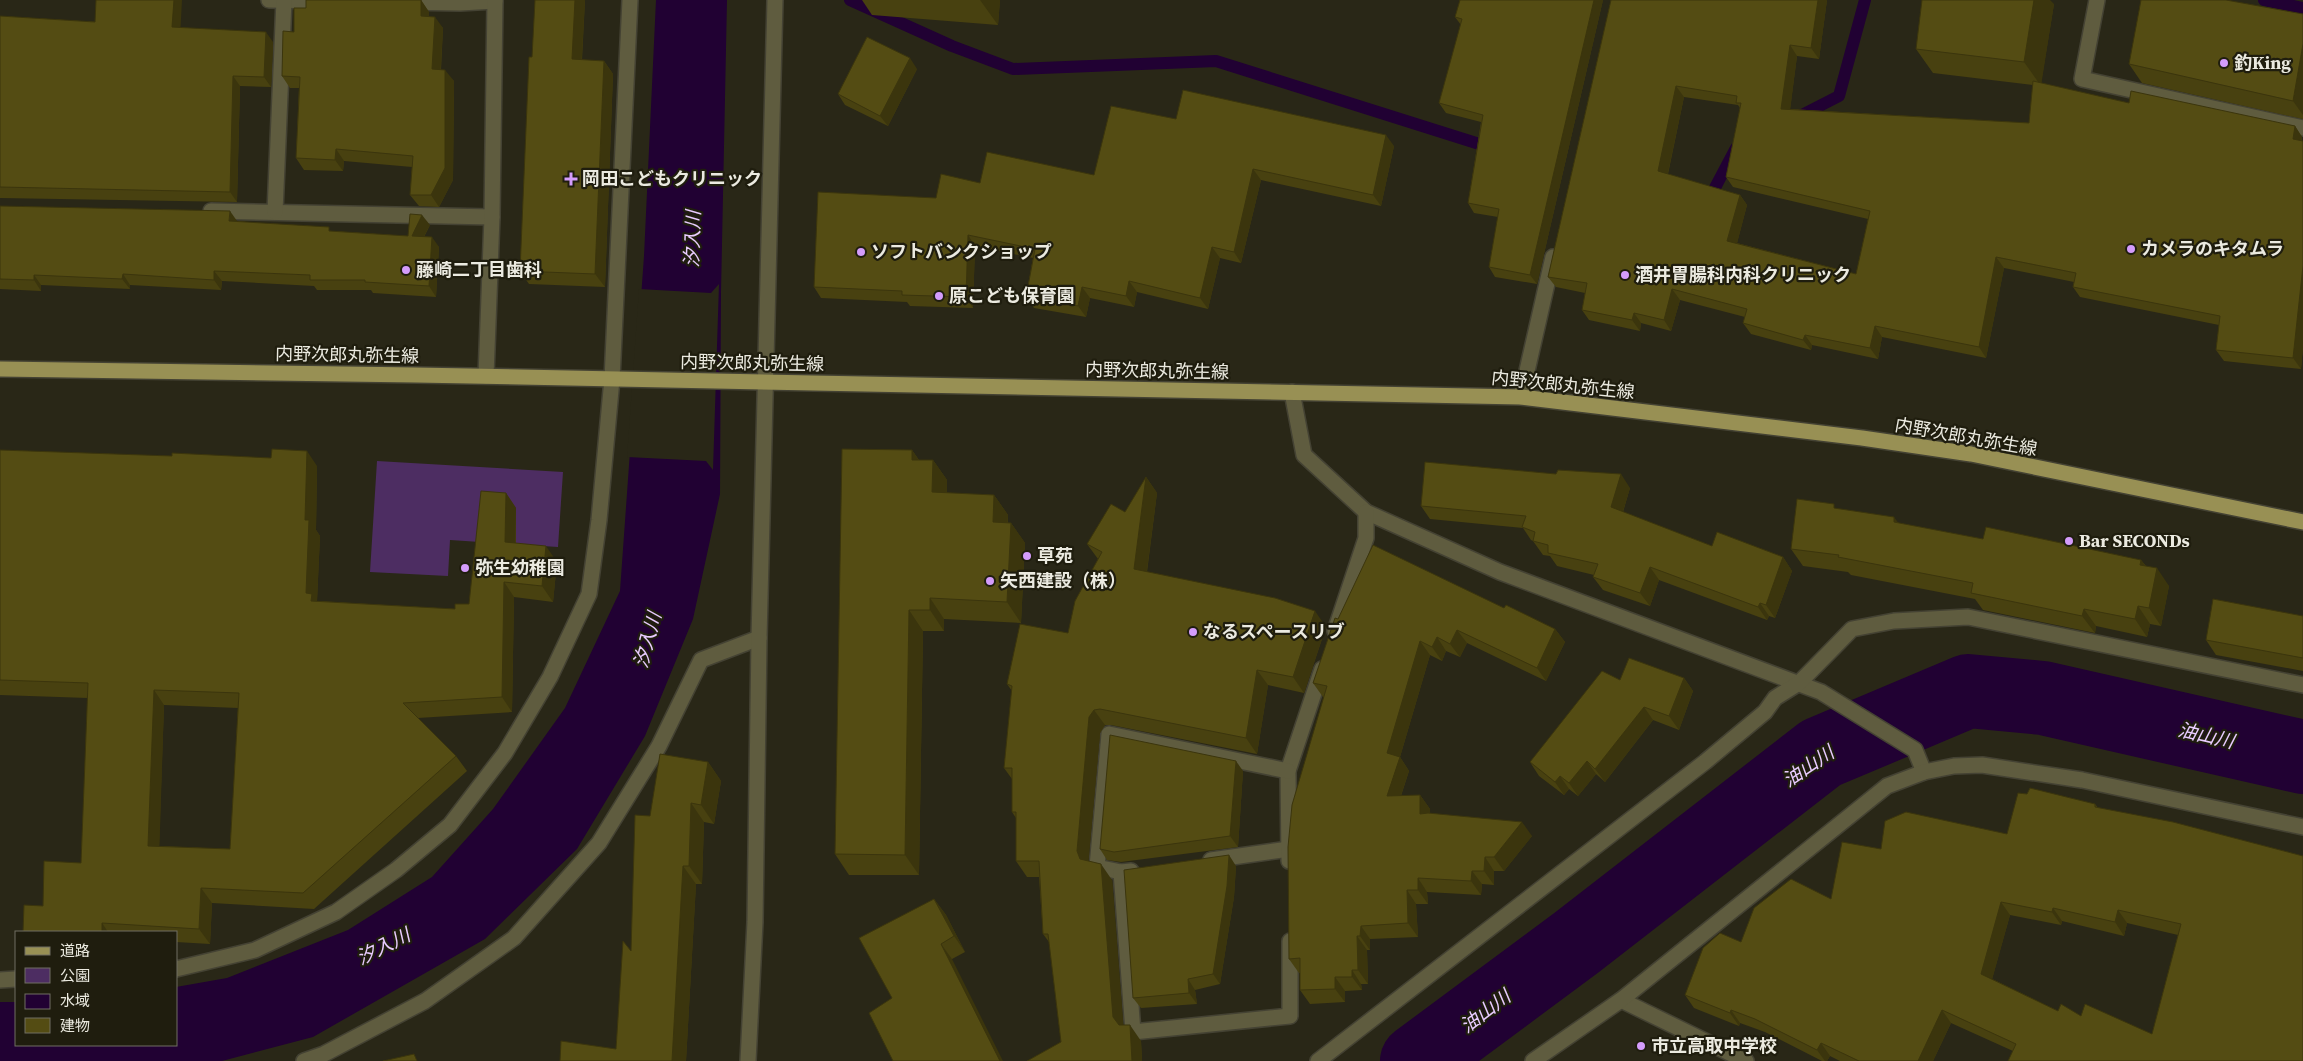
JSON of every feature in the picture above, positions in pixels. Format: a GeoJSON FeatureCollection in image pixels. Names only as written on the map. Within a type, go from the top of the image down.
{"type":"FeatureCollection","features":[{"type":"Feature","properties":{"kind":"main road","name":"内野次郎丸弥生線"},"geometry":{"type":"LineString","coordinates":[[0,369],[767,381],[1521,397],[1852,437],[1971,454],[2303,522]]}},
{"type":"Feature","properties":{"kind":"street"},"geometry":{"type":"LineString","coordinates":[[269,0],[343,1]]}},
{"type":"Feature","properties":{"kind":"street"},"geometry":{"type":"LineString","coordinates":[[274,212],[284,0]]}},
{"type":"Feature","properties":{"kind":"street"},"geometry":{"type":"LineString","coordinates":[[392,2],[460,4],[495,0],[492,217],[486,376]]}},
{"type":"Feature","properties":{"kind":"street"},"geometry":{"type":"LineString","coordinates":[[178,969],[255,950],[336,912],[396,870],[450,825],[505,753],[550,677],[588,594],[599,520],[612,379],[630,0]]}},
{"type":"Feature","properties":{"kind":"street"},"geometry":{"type":"LineString","coordinates":[[748,1061],[755,922],[759,638],[767,381],[775,0]]}},
{"type":"Feature","properties":{"kind":"street"},"geometry":{"type":"LineString","coordinates":[[2097,0],[2082,79],[2303,128]]}},
{"type":"Feature","properties":{"kind":"street"},"geometry":{"type":"LineString","coordinates":[[196,211],[492,217]]}},
{"type":"Feature","properties":{"kind":"street"},"geometry":{"type":"LineString","coordinates":[[1521,397],[1556,243]]}},
{"type":"Feature","properties":{"kind":"street"},"geometry":{"type":"LineString","coordinates":[[1292,392],[1304,454],[1366,512],[1500,572],[1821,692],[1915,750],[1924,772]]}},
{"type":"Feature","properties":{"kind":"street"},"geometry":{"type":"LineString","coordinates":[[1289,879],[1288,771],[1366,538],[1366,512]]}},
{"type":"Feature","properties":{"kind":"street"},"geometry":{"type":"LineString","coordinates":[[1318,1061],[1704,762],[1765,712],[1775,698],[1799,684],[1852,629],[1894,621],[1968,617],[2303,686]]}},
{"type":"Feature","properties":{"kind":"street"},"geometry":{"type":"LineString","coordinates":[[304,1061],[324,1054],[425,1001],[514,938],[599,843],[659,746],[701,660],[759,638]]}},
{"type":"Feature","properties":{"kind":"street"},"geometry":{"type":"LineString","coordinates":[[1149,868],[1121,872],[1097,867],[1109,734],[1288,771]]}},
{"type":"Feature","properties":{"kind":"street"},"geometry":{"type":"LineString","coordinates":[[1534,1061],[1621,1000],[1887,786],[1924,772],[1954,766],[2009,769],[2082,780],[2303,827]]}},
{"type":"Feature","properties":{"kind":"street"},"geometry":{"type":"LineString","coordinates":[[1196,862],[1289,849]]}},
{"type":"Feature","properties":{"kind":"street"},"geometry":{"type":"LineString","coordinates":[[1121,872],[1134,1032],[1290,1016],[1290,928]]}},
{"type":"Feature","properties":{"kind":"street"},"geometry":{"type":"LineString","coordinates":[[0,980],[15,980]]}},
{"type":"Feature","properties":{"kind":"street"},"geometry":{"type":"LineString","coordinates":[[1621,1000],[1746,1061]]}},
{"type":"Feature","properties":{"kind":"green space"},"geometry":{"type":"Polygon","coordinates":[[[377,461],[563,472],[558,547],[450,540],[448,576],[370,572],[377,461]]]}},
{"type":"Feature","properties":{"kind":"water","name":"汐入川"},"geometry":{"type":"Polygon","coordinates":[[[656,0],[727,0],[721,292],[720,494],[693,619],[645,736],[577,849],[485,939],[313,1037],[222,1061],[0,1061],[0,1002],[15,1002],[15,1046],[178,1046],[178,987],[227,978],[348,930],[432,877],[493,809],[565,708],[620,591],[644,256],[656,0]]]}},
{"type":"Feature","properties":{"kind":"pier"},"geometry":{"type":"Polygon","coordinates":[[[719,284],[713,470],[706,461],[627,457],[639,289],[711,293],[719,284]]]}},
{"type":"Feature","properties":{"kind":"building"},"geometry":{"type":"Polygon","coordinates":[[[96,0],[174,0],[172,27],[266,32],[264,77],[233,76],[230,192],[0,187],[0,16],[95,22],[96,0]]]}},
{"type":"Feature","properties":{"kind":"building"},"geometry":{"type":"Polygon","coordinates":[[[306,0],[421,0],[421,16],[435,17],[432,69],[445,70],[445,168],[431,195],[410,195],[413,156],[336,149],[335,160],[296,158],[300,77],[282,76],[283,31],[294,32],[294,8],[306,8],[306,0]]]}},
{"type":"Feature","properties":{"kind":"building","name":"岡田こどもクリニック"},"geometry":{"type":"Polygon","coordinates":[[[535,0],[575,0],[572,59],[604,61],[595,274],[520,271],[529,57],[532,57],[535,0]]]}},
{"type":"Feature","properties":{"kind":"building"},"geometry":{"type":"Polygon","coordinates":[[[1460,0],[1594,0],[1530,275],[1489,267],[1499,209],[1468,203],[1483,115],[1439,103],[1462,19],[1455,17],[1460,0]]]}},
{"type":"Feature","properties":{"kind":"building"},"geometry":{"type":"Polygon","coordinates":[[[1611,0],[1818,0],[1811,48],[1790,45],[1781,109],[2029,123],[2033,81],[2129,103],[2131,91],[2295,126],[2293,139],[2303,141],[2303,266],[2293,358],[2216,350],[2220,316],[2073,287],[2076,273],[1996,257],[1979,347],[1875,326],[1870,348],[1805,335],[1803,340],[1743,323],[1747,309],[1672,289],[1664,320],[1634,313],[1632,320],[1582,310],[1587,283],[1548,277],[1611,0]],[[1676,86],[1658,171],[1740,195],[1727,241],[1856,274],[1870,211],[1726,177],[1741,103],[1736,103],[1737,96],[1676,86]]]}},
{"type":"Feature","properties":{"kind":"building"},"geometry":{"type":"Polygon","coordinates":[[[1922,0],[2034,0],[2024,62],[1916,49],[1922,0]]]}},
{"type":"Feature","properties":{"kind":"building"},"geometry":{"type":"Polygon","coordinates":[[[2141,0],[2226,0],[2303,14],[2303,44],[2293,101],[2129,64],[2141,0]]]}},
{"type":"Feature","properties":{"kind":"building"},"geometry":{"type":"Polygon","coordinates":[[[867,37],[910,58],[880,116],[838,94],[867,37]]]}},
{"type":"Feature","properties":{"kind":"building"},"geometry":{"type":"Polygon","coordinates":[[[1183,90],[1386,135],[1373,195],[1253,169],[1234,252],[1212,247],[1200,298],[1129,281],[1126,296],[1082,287],[1078,306],[1026,297],[1035,249],[968,235],[966,297],[902,295],[902,291],[814,287],[818,192],[936,198],[941,174],[980,183],[987,152],[1094,175],[1111,106],[1176,119],[1183,90]]]}},
{"type":"Feature","properties":{"kind":"building"},"geometry":{"type":"Polygon","coordinates":[[[0,206],[230,211],[229,221],[329,227],[329,231],[408,236],[410,214],[422,215],[412,236],[432,237],[429,286],[365,282],[365,280],[310,280],[310,275],[214,271],[214,280],[123,274],[122,279],[34,275],[34,280],[0,279],[0,206]]]}},
{"type":"Feature","properties":{"kind":"building"},"geometry":{"type":"Polygon","coordinates":[[[272,449],[307,451],[305,520],[309,520],[306,593],[312,594],[311,601],[455,609],[455,604],[469,604],[481,491],[506,493],[505,542],[546,546],[542,586],[504,582],[502,697],[403,703],[456,756],[303,893],[201,888],[199,929],[102,923],[102,931],[23,931],[24,905],[43,906],[44,861],[81,863],[88,683],[0,680],[0,450],[172,456],[172,453],[271,458],[272,449]],[[154,690],[148,846],[230,849],[239,693],[154,690]]]}},
{"type":"Feature","properties":{"kind":"building"},"geometry":{"type":"Polygon","coordinates":[[[842,449],[912,450],[912,460],[933,460],[932,492],[994,495],[993,522],[1011,523],[1007,602],[930,598],[930,610],[909,610],[905,855],[835,854],[842,449]]]}},
{"type":"Feature","properties":{"kind":"building"},"geometry":{"type":"Polygon","coordinates":[[[1425,462],[1556,474],[1558,470],[1621,474],[1611,507],[1712,546],[1717,532],[1783,557],[1766,605],[1760,603],[1758,607],[1650,567],[1640,593],[1593,577],[1598,564],[1548,553],[1548,545],[1533,541],[1535,532],[1522,527],[1526,516],[1421,506],[1425,462]]]}},
{"type":"Feature","properties":{"kind":"building"},"geometry":{"type":"Polygon","coordinates":[[[1146,477],[1134,569],[1275,598],[1315,611],[1293,677],[1257,670],[1246,738],[1100,709],[1094,710],[1089,717],[1077,851],[1080,859],[1101,864],[1113,1017],[1119,1025],[1130,1025],[1132,1061],[1027,1061],[1061,1042],[1048,934],[1043,934],[1039,861],[1016,861],[1016,812],[1012,812],[1012,768],[1004,768],[1012,686],[1007,684],[1020,624],[1068,633],[1075,601],[1102,552],[1087,544],[1111,504],[1125,512],[1146,477]]]}},
{"type":"Feature","properties":{"kind":"building"},"geometry":{"type":"Polygon","coordinates":[[[1797,499],[1834,504],[1834,508],[1894,517],[1894,522],[1983,539],[1986,527],[2141,560],[2140,565],[2157,568],[2149,608],[2138,606],[2135,619],[2084,609],[2082,616],[1971,593],[1973,583],[1838,557],[1839,555],[1791,549],[1797,499]]]}},
{"type":"Feature","properties":{"kind":"building"},"geometry":{"type":"Polygon","coordinates":[[[1373,545],[1504,608],[1506,605],[1555,629],[1537,668],[1457,630],[1450,644],[1437,637],[1432,647],[1420,641],[1387,753],[1400,757],[1387,796],[1420,795],[1420,814],[1428,813],[1522,822],[1494,857],[1485,857],[1484,871],[1472,871],[1471,881],[1418,878],[1418,890],[1407,890],[1408,923],[1361,926],[1360,936],[1357,936],[1358,970],[1352,970],[1352,977],[1335,977],[1335,989],[1300,990],[1300,958],[1289,959],[1288,847],[1292,805],[1327,686],[1313,683],[1335,618],[1338,619],[1373,545]]]}},
{"type":"Feature","properties":{"kind":"building"},"geometry":{"type":"Polygon","coordinates":[[[2213,599],[2303,616],[2303,658],[2206,640],[2213,599]]]}},
{"type":"Feature","properties":{"kind":"building"},"geometry":{"type":"Polygon","coordinates":[[[1629,658],[1684,678],[1669,716],[1644,707],[1595,769],[1587,761],[1569,783],[1560,776],[1555,782],[1530,762],[1602,671],[1620,680],[1629,658]]]}},
{"type":"Feature","properties":{"kind":"building"},"geometry":{"type":"Polygon","coordinates":[[[1110,735],[1236,761],[1230,836],[1114,852],[1100,849],[1110,735]]]}},
{"type":"Feature","properties":{"kind":"building"},"geometry":{"type":"Polygon","coordinates":[[[660,754],[708,762],[701,805],[691,803],[689,866],[683,866],[672,1061],[560,1061],[561,1041],[616,1049],[623,941],[631,951],[635,815],[650,816],[660,754]]]}},
{"type":"Feature","properties":{"kind":"building"},"geometry":{"type":"Polygon","coordinates":[[[2030,788],[2095,804],[2095,807],[2173,822],[2303,856],[2303,1061],[2008,1061],[2016,1044],[1942,1010],[1918,1061],[1859,1061],[1821,1043],[1817,1050],[1755,1019],[1731,1010],[1730,1013],[1685,995],[1703,948],[1720,933],[1741,942],[1754,908],[1791,879],[1831,899],[1842,842],[1881,849],[1885,821],[1906,812],[2007,834],[2018,793],[2027,794],[2030,788]],[[2001,902],[1981,974],[2058,1011],[2061,1004],[2081,1016],[2085,1004],[2152,1034],[2181,924],[2118,910],[2115,922],[2053,908],[2052,912],[2001,902]]]}},
{"type":"Feature","properties":{"kind":"building"},"geometry":{"type":"Polygon","coordinates":[[[1229,855],[1227,886],[1213,974],[1188,979],[1189,993],[1133,998],[1124,870],[1229,855]]]}},
{"type":"Feature","properties":{"kind":"building"},"geometry":{"type":"Polygon","coordinates":[[[934,899],[954,936],[941,944],[1000,1061],[893,1061],[869,1013],[892,998],[859,938],[934,899]]]}},
{"type":"Feature","properties":{"kind":"building"},"geometry":{"type":"Polygon","coordinates":[[[414,1054],[417,1061],[383,1061],[414,1054]]]}},
{"type":"Feature","properties":{"kind":"waterway"},"geometry":{"type":"LineString","coordinates":[[850,0],[952,46],[1013,69],[1216,61],[1492,148]]}},
{"type":"Feature","properties":{"kind":"waterway"},"geometry":{"type":"LineString","coordinates":[[1796,118],[1839,96],[1865,0]]}},
{"type":"Feature","properties":{"kind":"waterway"},"geometry":{"type":"LineString","coordinates":[[2264,0],[2303,8]]}},
{"type":"Feature","properties":{"kind":"waterway"},"geometry":{"type":"LineString","coordinates":[[1708,201],[1736,148]]}},
{"type":"Feature","properties":{"kind":"waterway","name":"油山川"},"geometry":{"type":"LineString","coordinates":[[1417,1061],[1576,943],[1821,753],[1968,691],[2043,698],[2303,757]]}},
{"type":"Feature","properties":{"kind":"place","name":"釣King"},"geometry":{"type":"Point","coordinates":[2224,63]}},
{"type":"Feature","properties":{"kind":"place","name":"岡田こどもクリニック"},"geometry":{"type":"Point","coordinates":[571,179]}},
{"type":"Feature","properties":{"kind":"place","name":"カメラのキタムラ"},"geometry":{"type":"Point","coordinates":[2131,249]}},
{"type":"Feature","properties":{"kind":"place","name":"ソフトバンクショップ"},"geometry":{"type":"Point","coordinates":[861,252]}},
{"type":"Feature","properties":{"kind":"place","name":"藤崎二丁目歯科"},"geometry":{"type":"Point","coordinates":[406,270]}},
{"type":"Feature","properties":{"kind":"place","name":"酒井胃腸科内科クリニック"},"geometry":{"type":"Point","coordinates":[1625,275]}},
{"type":"Feature","properties":{"kind":"place","name":"原こども保育園"},"geometry":{"type":"Point","coordinates":[939,296]}},
{"type":"Feature","properties":{"kind":"place","name":"Bar SECONDs"},"geometry":{"type":"Point","coordinates":[2069,541]}},
{"type":"Feature","properties":{"kind":"place","name":"草苑"},"geometry":{"type":"Point","coordinates":[1027,556]}},
{"type":"Feature","properties":{"kind":"place","name":"弥生幼稚園"},"geometry":{"type":"Point","coordinates":[465,568]}},
{"type":"Feature","properties":{"kind":"place","name":"矢西建設（株）"},"geometry":{"type":"Point","coordinates":[990,581]}},
{"type":"Feature","properties":{"kind":"place","name":"なるスペースリブ"},"geometry":{"type":"Point","coordinates":[1193,632]}},
{"type":"Feature","properties":{"kind":"place","name":"市立高取中学校"},"geometry":{"type":"Point","coordinates":[1641,1046]}}]}
